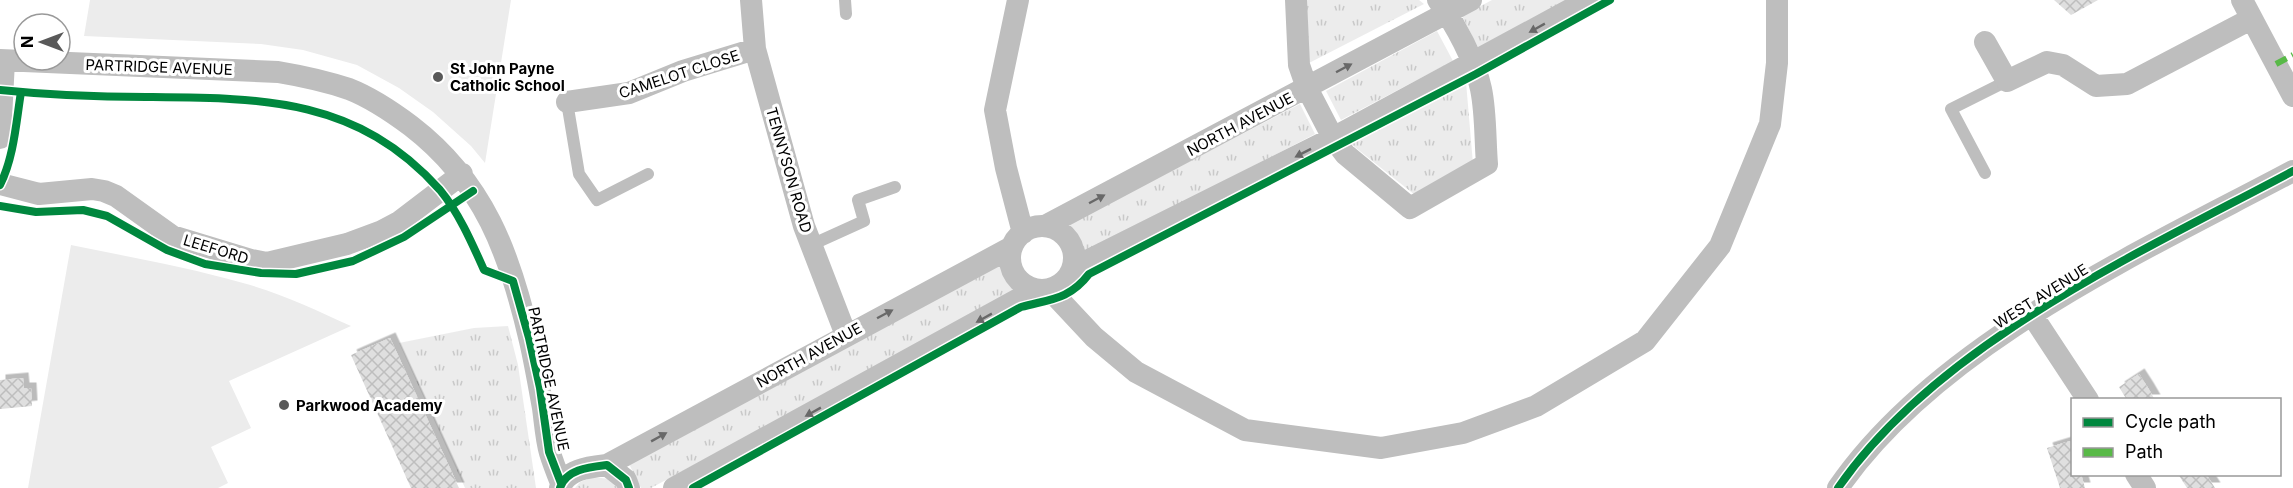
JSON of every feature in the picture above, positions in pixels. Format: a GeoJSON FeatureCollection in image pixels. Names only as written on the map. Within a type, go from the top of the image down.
{"type":"FeatureCollection","features":[{"type":"Feature","properties":{"kind":"street","name":"TENNYSON ROAD"},"geometry":{"type":"LineString","coordinates":[[750,0],[755,50],[812,246],[846,335]]}},
{"type":"Feature","properties":{"kind":"street"},"geometry":{"type":"LineString","coordinates":[[1018,0],[995,110],[1017,240],[1010,258],[1018,280],[1043,290],[1136,372],[1245,430],[1381,448],[1463,433],[1536,406],[1645,341],[1720,246],[1770,124],[1778,63],[1777,0]]}},
{"type":"Feature","properties":{"kind":"street","name":"NORTH AVENUE"},"geometry":{"type":"LineString","coordinates":[[1296,0],[1299,65],[1307,88],[1333,138],[1345,154],[1410,208],[1487,164],[1481,89],[1473,64],[1442,6]]}},
{"type":"Feature","properties":{"kind":"street","name":"NORTH AVENUE"},"geometry":{"type":"LineString","coordinates":[[560,485],[580,469],[608,465],[1037,227],[1045,226],[1307,88],[1442,6],[1471,0]]}},
{"type":"Feature","properties":{"kind":"street"},"geometry":{"type":"LineString","coordinates":[[674,488],[1043,290],[1063,283],[1073,268],[1333,138],[1588,0]]}},
{"type":"Feature","properties":{"kind":"street"},"geometry":{"type":"LineString","coordinates":[[1984,42],[2007,81],[2048,62],[2064,64],[2096,86],[2127,84],[2247,9],[2293,96]]}},
{"type":"Feature","properties":{"kind":"street","name":"CAMELOT CLOSE"},"geometry":{"type":"LineString","coordinates":[[567,102],[629,93],[683,71],[755,50]]}},
{"type":"Feature","properties":{"kind":"street"},"geometry":{"type":"LineString","coordinates":[[0,138],[2,61]]}},
{"type":"Feature","properties":{"kind":"street","name":"PARTRIDGE AVENUE"},"geometry":{"type":"LineString","coordinates":[[2,61],[278,72],[312,78],[350,90],[385,106],[424,136],[450,160],[462,174],[492,225],[502,248],[529,338],[540,388],[549,452],[560,485]]}},
{"type":"Feature","properties":{"kind":"street","name":"WEST AVENUE"},"geometry":{"type":"LineString","coordinates":[[1838,488],[1854,464],[1900,415],[1967,360],[2032,315],[2135,256],[2293,171]]}},
{"type":"Feature","properties":{"kind":"street","name":"LEEFORD"},"geometry":{"type":"LineString","coordinates":[[0,184],[39,194],[104,190],[172,236],[267,263],[347,244],[382,231],[399,222],[462,174]]}},
{"type":"Feature","properties":{"kind":"street"},"geometry":{"type":"LineString","coordinates":[[1045,226],[1064,234],[1071,243],[1074,251],[1073,268]]}},
{"type":"Feature","properties":{"kind":"street"},"geometry":{"type":"LineString","coordinates":[[2032,315],[2087,398]]}},
{"type":"Feature","properties":{"kind":"street"},"geometry":{"type":"LineString","coordinates":[[608,465],[626,480],[629,488]]}},
{"type":"Feature","properties":{"kind":"lane"},"geometry":{"type":"LineString","coordinates":[[845,0],[846,14]]}},
{"type":"Feature","properties":{"kind":"lane"},"geometry":{"type":"LineString","coordinates":[[1985,173],[1951,109],[2007,81]]}},
{"type":"Feature","properties":{"kind":"lane"},"geometry":{"type":"LineString","coordinates":[[567,102],[579,174],[597,200],[648,174]]}},
{"type":"Feature","properties":{"kind":"lane"},"geometry":{"type":"LineString","coordinates":[[812,246],[864,221],[858,200],[895,187]]}},
{"type":"Feature","properties":{"kind":"green space","name":"St John Payne Catholic School"},"geometry":{"type":"Polygon","coordinates":[[[90,0],[511,0],[485,163],[471,146],[433,112],[399,88],[357,65],[303,50],[261,44],[84,36],[90,0]]]}},
{"type":"Feature","properties":{"kind":"green space"},"geometry":{"type":"Polygon","coordinates":[[[1303,0],[1419,0],[1424,4],[1309,63],[1303,0]]]}},
{"type":"Feature","properties":{"kind":"green space"},"geometry":{"type":"Polygon","coordinates":[[[1492,0],[1569,0],[1479,49],[1462,16],[1492,0]]]}},
{"type":"Feature","properties":{"kind":"green space"},"geometry":{"type":"Polygon","coordinates":[[[1437,31],[1453,61],[1341,120],[1326,91],[1437,31]]]}},
{"type":"Feature","properties":{"kind":"green space"},"geometry":{"type":"Polygon","coordinates":[[[1466,82],[1473,164],[1415,195],[1351,144],[1466,82]]]}},
{"type":"Feature","properties":{"kind":"green space"},"geometry":{"type":"Polygon","coordinates":[[[1300,104],[1315,134],[1084,254],[1069,224],[1300,104]]]}},
{"type":"Feature","properties":{"kind":"green space"},"geometry":{"type":"Polygon","coordinates":[[[71,245],[179,267],[257,287],[351,326],[229,381],[251,428],[211,447],[228,483],[218,488],[28,488],[71,245]]]}},
{"type":"Feature","properties":{"kind":"green space"},"geometry":{"type":"Polygon","coordinates":[[[1000,263],[1016,292],[651,488],[641,488],[628,462],[1000,263]]]}},
{"type":"Feature","properties":{"kind":"green space"},"geometry":{"type":"Polygon","coordinates":[[[508,326],[518,365],[536,488],[465,488],[399,343],[474,328],[508,326]]]}},
{"type":"Feature","properties":{"kind":"green space"},"geometry":{"type":"Polygon","coordinates":[[[594,477],[609,479],[621,488],[575,488],[580,482],[594,477]]]}},
{"type":"Feature","properties":{"kind":"building"},"geometry":{"type":"Polygon","coordinates":[[[2054,0],[2098,0],[2071,15],[2054,0]]]}},
{"type":"Feature","properties":{"kind":"building"},"geometry":{"type":"Polygon","coordinates":[[[390,338],[459,488],[411,488],[351,355],[390,338]]]}},
{"type":"Feature","properties":{"kind":"building"},"geometry":{"type":"Polygon","coordinates":[[[2139,374],[2154,398],[2126,398],[2119,387],[2139,374]]]}},
{"type":"Feature","properties":{"kind":"building"},"geometry":{"type":"Polygon","coordinates":[[[23,378],[24,388],[31,388],[32,406],[0,409],[0,380],[23,378]]]}},
{"type":"Feature","properties":{"kind":"building"},"geometry":{"type":"Polygon","coordinates":[[[2070,441],[2071,476],[2082,476],[2085,488],[2060,488],[2047,448],[2070,441]]]}},
{"type":"Feature","properties":{"kind":"building"},"geometry":{"type":"Polygon","coordinates":[[[2179,476],[2207,476],[2215,488],[2187,488],[2179,476]]]}},
{"type":"Feature","properties":{"kind":"marked path"},"geometry":{"type":"LineString","coordinates":[[2276,64],[2293,55]]}},
{"type":"Feature","properties":{"kind":"cycle path"},"geometry":{"type":"LineString","coordinates":[[693,488],[1021,307],[1066,294],[1082,283],[1089,274],[1476,74],[1610,0]]}},
{"type":"Feature","properties":{"kind":"cycle path"},"geometry":{"type":"LineString","coordinates":[[0,90],[110,97],[188,97],[268,102],[305,109],[341,120],[375,136],[408,159],[447,199],[465,228],[484,270],[513,281],[540,388],[549,452],[561,483]]}},
{"type":"Feature","properties":{"kind":"cycle path"},"geometry":{"type":"LineString","coordinates":[[0,185],[11,151],[21,92]]}},
{"type":"Feature","properties":{"kind":"cycle path"},"geometry":{"type":"LineString","coordinates":[[1838,488],[1880,436],[1929,389],[1985,346],[2108,269],[2293,171]]}},
{"type":"Feature","properties":{"kind":"cycle path"},"geometry":{"type":"LineString","coordinates":[[0,206],[36,212],[83,210],[107,216],[167,250],[205,264],[261,273],[296,274],[353,261],[404,237],[473,191]]}},
{"type":"Feature","properties":{"kind":"cycle path"},"geometry":{"type":"LineString","coordinates":[[560,488],[567,477],[579,470],[607,465],[626,480],[629,488]]}},
{"type":"Feature","properties":{"kind":"place","name":"St John Payne Catholic School"},"geometry":{"type":"Point","coordinates":[438,77]}},
{"type":"Feature","properties":{"kind":"place","name":"Parkwood Academy"},"geometry":{"type":"Point","coordinates":[284,405]}}]}
